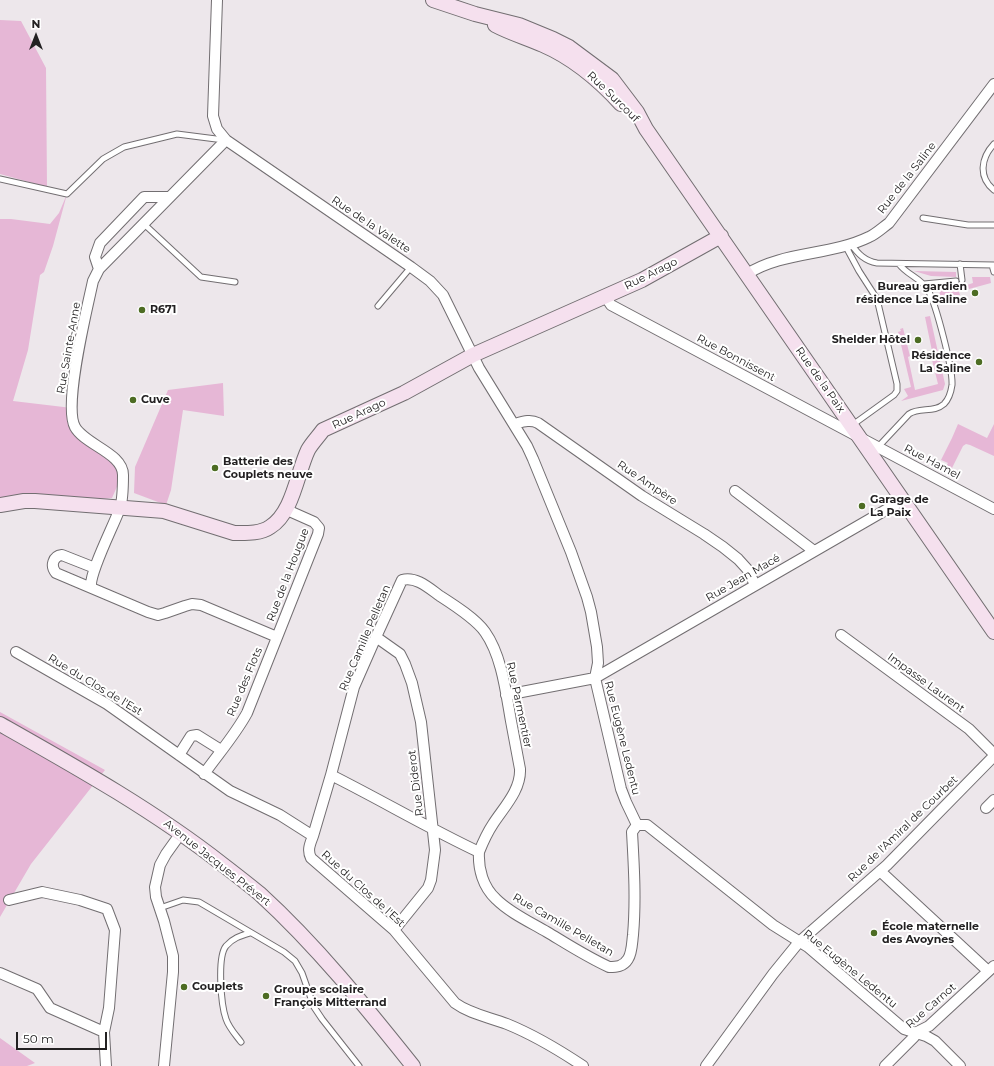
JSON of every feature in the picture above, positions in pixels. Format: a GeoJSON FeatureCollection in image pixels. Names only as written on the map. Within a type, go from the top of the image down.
{"type":"FeatureCollection","features":[{"type":"Feature","properties":{"kind":"main road","name":"Rue Surcouf"},"geometry":{"type":"LineString","coordinates":[[434,0],[476,14],[519,25],[569,47],[612,79],[637,112],[646,128]]}},
{"type":"Feature","properties":{"kind":"main road","name":"Rue de la Paix"},"geometry":{"type":"LineString","coordinates":[[646,128],[994,632]]}},
{"type":"Feature","properties":{"kind":"main road","name":"Rue Arago"},"geometry":{"type":"LineString","coordinates":[[0,505],[24,501],[35,501],[121,506],[164,511],[234,532],[257,532],[270,528],[287,510],[309,449],[323,430],[404,393],[473,355],[642,280],[721,236]]}},
{"type":"Feature","properties":{"kind":"main road","name":"Avenue Jacques Prévert"},"geometry":{"type":"LineString","coordinates":[[0,724],[149,811],[181,833],[259,894],[300,934],[356,995],[412,1066]]}},
{"type":"Feature","properties":{"kind":"street"},"geometry":{"type":"LineString","coordinates":[[217,0],[213,116],[217,129],[226,140]]}},
{"type":"Feature","properties":{"kind":"street","name":"Rue de la Saline"},"geometry":{"type":"LineString","coordinates":[[747,274],[766,264],[868,238],[889,223],[994,84]]}},
{"type":"Feature","properties":{"kind":"street","name":"Rue Sainte-Anne"},"geometry":{"type":"LineString","coordinates":[[121,506],[123,473],[119,464],[112,456],[81,434],[73,421],[72,397],[76,368],[93,281],[99,269],[226,140]]}},
{"type":"Feature","properties":{"kind":"street","name":"Rue de la Valette"},"geometry":{"type":"LineString","coordinates":[[226,140],[430,281],[443,295],[473,355]]}},
{"type":"Feature","properties":{"kind":"street","name":"Rue Sainte-Anne"},"geometry":{"type":"LineString","coordinates":[[99,269],[95,257],[100,242],[144,197],[170,197]]}},
{"type":"Feature","properties":{"kind":"street","name":"Rue Bonnissent"},"geometry":{"type":"LineString","coordinates":[[605,296],[611,305],[855,431]]}},
{"type":"Feature","properties":{"kind":"street","name":"Rue Eugène Ledentu"},"geometry":{"type":"LineString","coordinates":[[473,355],[479,368],[527,446],[571,552],[587,597],[594,626],[598,657],[595,678],[621,789],[637,825],[647,825],[773,924],[808,948],[904,1029],[935,1040],[960,1066]]}},
{"type":"Feature","properties":{"kind":"street","name":"Rue Ampère"},"geometry":{"type":"LineString","coordinates":[[514,424],[534,420],[647,499],[704,534],[738,559],[748,570],[755,585]]}},
{"type":"Feature","properties":{"kind":"street","name":"Rue Hamel"},"geometry":{"type":"LineString","coordinates":[[855,431],[878,446],[994,509]]}},
{"type":"Feature","properties":{"kind":"street"},"geometry":{"type":"LineString","coordinates":[[735,491],[814,551]]}},
{"type":"Feature","properties":{"kind":"street","name":"Rue Jean Macé"},"geometry":{"type":"LineString","coordinates":[[506,695],[595,678],[903,500]]}},
{"type":"Feature","properties":{"kind":"street"},"geometry":{"type":"LineString","coordinates":[[91,587],[91,580],[95,568],[121,506]]}},
{"type":"Feature","properties":{"kind":"street","name":"Rue de la Hougue"},"geometry":{"type":"LineString","coordinates":[[95,568],[62,556],[55,558],[52,566],[56,573],[148,612],[158,615],[192,604],[201,606],[277,637],[318,534],[319,528],[314,522],[287,510]]}},
{"type":"Feature","properties":{"kind":"street","name":"Rue Parmentier"},"geometry":{"type":"LineString","coordinates":[[402,580],[409,578],[416,580],[475,622],[485,631],[495,652],[506,695],[520,769],[520,777],[514,792],[492,825],[478,852]]}},
{"type":"Feature","properties":{"kind":"street","name":"Rue Camille Pelletan"},"geometry":{"type":"LineString","coordinates":[[313,836],[354,687],[402,580]]}},
{"type":"Feature","properties":{"kind":"street","name":"Impasse Laurent"},"geometry":{"type":"LineString","coordinates":[[840,635],[963,724],[994,755]]}},
{"type":"Feature","properties":{"kind":"street","name":"Rue des Flots"},"geometry":{"type":"LineString","coordinates":[[204,774],[236,732],[247,713],[277,637]]}},
{"type":"Feature","properties":{"kind":"street","name":"Rue Diderot"},"geometry":{"type":"LineString","coordinates":[[376,637],[400,654],[412,683],[421,722],[435,850],[431,880],[428,888],[394,930]]}},
{"type":"Feature","properties":{"kind":"street","name":"Rue du Clos de l'Est"},"geometry":{"type":"LineString","coordinates":[[16,652],[107,704],[230,791],[280,815],[313,836],[309,848],[311,858],[394,930],[455,1003],[465,1010],[493,1019],[530,1034],[583,1066]]}},
{"type":"Feature","properties":{"kind":"street"},"geometry":{"type":"LineString","coordinates":[[179,755],[191,736],[194,735],[197,735],[221,750]]}},
{"type":"Feature","properties":{"kind":"street","name":"Rue de l'Amiral de Courbet"},"geometry":{"type":"LineString","coordinates":[[706,1066],[773,974],[799,942],[880,871],[994,755]]}},
{"type":"Feature","properties":{"kind":"street"},"geometry":{"type":"LineString","coordinates":[[331,774],[478,852]]}},
{"type":"Feature","properties":{"kind":"street"},"geometry":{"type":"LineString","coordinates":[[986,808],[994,800]]}},
{"type":"Feature","properties":{"kind":"street","name":"Rue Camille Pelletan"},"geometry":{"type":"LineString","coordinates":[[478,852],[481,874],[488,890],[496,900],[515,914],[601,963],[609,967],[616,967],[627,961],[630,956],[632,945],[635,895],[632,832],[637,825]]}},
{"type":"Feature","properties":{"kind":"street"},"geometry":{"type":"LineString","coordinates":[[164,1066],[174,972],[173,956],[156,898],[155,886],[160,865],[181,833]]}},
{"type":"Feature","properties":{"kind":"street"},"geometry":{"type":"LineString","coordinates":[[880,871],[991,968]]}},
{"type":"Feature","properties":{"kind":"street"},"geometry":{"type":"LineString","coordinates":[[10,900],[42,892],[80,900],[107,909],[115,930],[109,1008],[104,1032],[106,1066]]}},
{"type":"Feature","properties":{"kind":"street","name":"Rue Carnot"},"geometry":{"type":"LineString","coordinates":[[885,1066],[914,1037],[915,1033],[929,1026],[991,968]]}},
{"type":"Feature","properties":{"kind":"street"},"geometry":{"type":"LineString","coordinates":[[0,973],[37,989],[50,1008],[104,1032]]}},
{"type":"Feature","properties":{"kind":"lane"},"geometry":{"type":"LineString","coordinates":[[0,179],[67,194],[103,159],[124,147],[177,134],[226,140]]}},
{"type":"Feature","properties":{"kind":"lane"},"geometry":{"type":"LineString","coordinates":[[994,144],[986,153],[983,168],[985,180],[994,190]]}},
{"type":"Feature","properties":{"kind":"lane"},"geometry":{"type":"LineString","coordinates":[[923,218],[968,225],[994,225]]}},
{"type":"Feature","properties":{"kind":"lane"},"geometry":{"type":"LineString","coordinates":[[144,223],[202,277],[235,282]]}},
{"type":"Feature","properties":{"kind":"lane"},"geometry":{"type":"LineString","coordinates":[[848,244],[870,262],[899,264],[993,265],[994,272]]}},
{"type":"Feature","properties":{"kind":"lane"},"geometry":{"type":"LineString","coordinates":[[848,244],[859,271],[877,299],[897,384],[897,391],[894,395],[855,431]]}},
{"type":"Feature","properties":{"kind":"lane"},"geometry":{"type":"LineString","coordinates":[[878,446],[909,414],[914,411],[939,408],[948,399],[951,392],[952,375],[949,361],[930,294],[924,284],[908,274],[899,264]]}},
{"type":"Feature","properties":{"kind":"lane"},"geometry":{"type":"LineString","coordinates":[[924,284],[959,280],[960,264]]}},
{"type":"Feature","properties":{"kind":"lane"},"geometry":{"type":"LineString","coordinates":[[378,306],[411,267]]}},
{"type":"Feature","properties":{"kind":"lane"},"geometry":{"type":"LineString","coordinates":[[160,908],[183,900],[192,900],[207,907],[284,952],[295,961],[302,973],[314,1007],[359,1066]]}},
{"type":"Feature","properties":{"kind":"lane"},"geometry":{"type":"LineString","coordinates":[[241,1042],[230,1029],[225,1017],[220,965],[221,956],[225,947],[235,937],[250,933]]}},
{"type":"Feature","properties":{"kind":"shaded area"},"geometry":{"type":"Polygon","coordinates":[[[0,20],[21,21],[46,68],[47,187],[0,174],[0,20]]]}},
{"type":"Feature","properties":{"kind":"shaded area"},"geometry":{"type":"Polygon","coordinates":[[[67,194],[53,246],[44,272],[40,275],[28,350],[13,401],[72,408],[73,421],[123,473],[112,498],[71,502],[0,505],[0,219],[50,224],[59,213],[67,194]]]}},
{"type":"Feature","properties":{"kind":"shaded area"},"geometry":{"type":"Polygon","coordinates":[[[914,271],[956,272],[956,277],[931,276],[914,271]]]}},
{"type":"Feature","properties":{"kind":"shaded area"},"geometry":{"type":"Polygon","coordinates":[[[972,277],[990,277],[991,283],[969,289],[967,285],[973,283],[972,277]]]}},
{"type":"Feature","properties":{"kind":"shaded area"},"geometry":{"type":"Polygon","coordinates":[[[957,285],[960,295],[939,298],[940,291],[947,286],[957,285]]]}},
{"type":"Feature","properties":{"kind":"shaded area"},"geometry":{"type":"Polygon","coordinates":[[[930,316],[945,384],[943,390],[901,401],[908,396],[904,389],[911,387],[898,332],[901,331],[900,329],[903,328],[910,356],[908,357],[915,390],[938,384],[930,352],[932,351],[925,317],[930,316]]]}},
{"type":"Feature","properties":{"kind":"shaded area"},"geometry":{"type":"Polygon","coordinates":[[[223,383],[224,416],[183,410],[171,490],[166,505],[134,493],[135,467],[168,390],[223,383]]]}},
{"type":"Feature","properties":{"kind":"shaded area"},"geometry":{"type":"Polygon","coordinates":[[[958,424],[987,438],[994,424],[994,456],[966,444],[963,446],[950,472],[944,469],[948,463],[941,460],[958,424]]]}},
{"type":"Feature","properties":{"kind":"shaded area"},"geometry":{"type":"Polygon","coordinates":[[[0,712],[105,770],[31,864],[0,917],[0,712]]]}},
{"type":"Feature","properties":{"kind":"shaded area"},"geometry":{"type":"Polygon","coordinates":[[[0,1038],[35,1063],[27,1066],[0,1066],[0,1038]]]}},
{"type":"Feature","properties":{"kind":"place","name":"Bureau gardien résidence La Saline"},"geometry":{"type":"Point","coordinates":[975,293]}},
{"type":"Feature","properties":{"kind":"place","name":"R671"},"geometry":{"type":"Point","coordinates":[142,310]}},
{"type":"Feature","properties":{"kind":"place","name":"Shelder Hôtel"},"geometry":{"type":"Point","coordinates":[918,340]}},
{"type":"Feature","properties":{"kind":"place","name":"Résidence La Saline"},"geometry":{"type":"Point","coordinates":[979,362]}},
{"type":"Feature","properties":{"kind":"place","name":"Cuve"},"geometry":{"type":"Point","coordinates":[133,400]}},
{"type":"Feature","properties":{"kind":"place","name":"Batterie des Couplets neuve"},"geometry":{"type":"Point","coordinates":[215,468]}},
{"type":"Feature","properties":{"kind":"place","name":"Garage de La Paix"},"geometry":{"type":"Point","coordinates":[862,506]}},
{"type":"Feature","properties":{"kind":"place","name":"École maternelle des Avoynes"},"geometry":{"type":"Point","coordinates":[874,933]}},
{"type":"Feature","properties":{"kind":"place","name":"Couplets"},"geometry":{"type":"Point","coordinates":[184,987]}},
{"type":"Feature","properties":{"kind":"place","name":"Groupe scolaire François Mitterrand"},"geometry":{"type":"Point","coordinates":[266,996]}}]}
